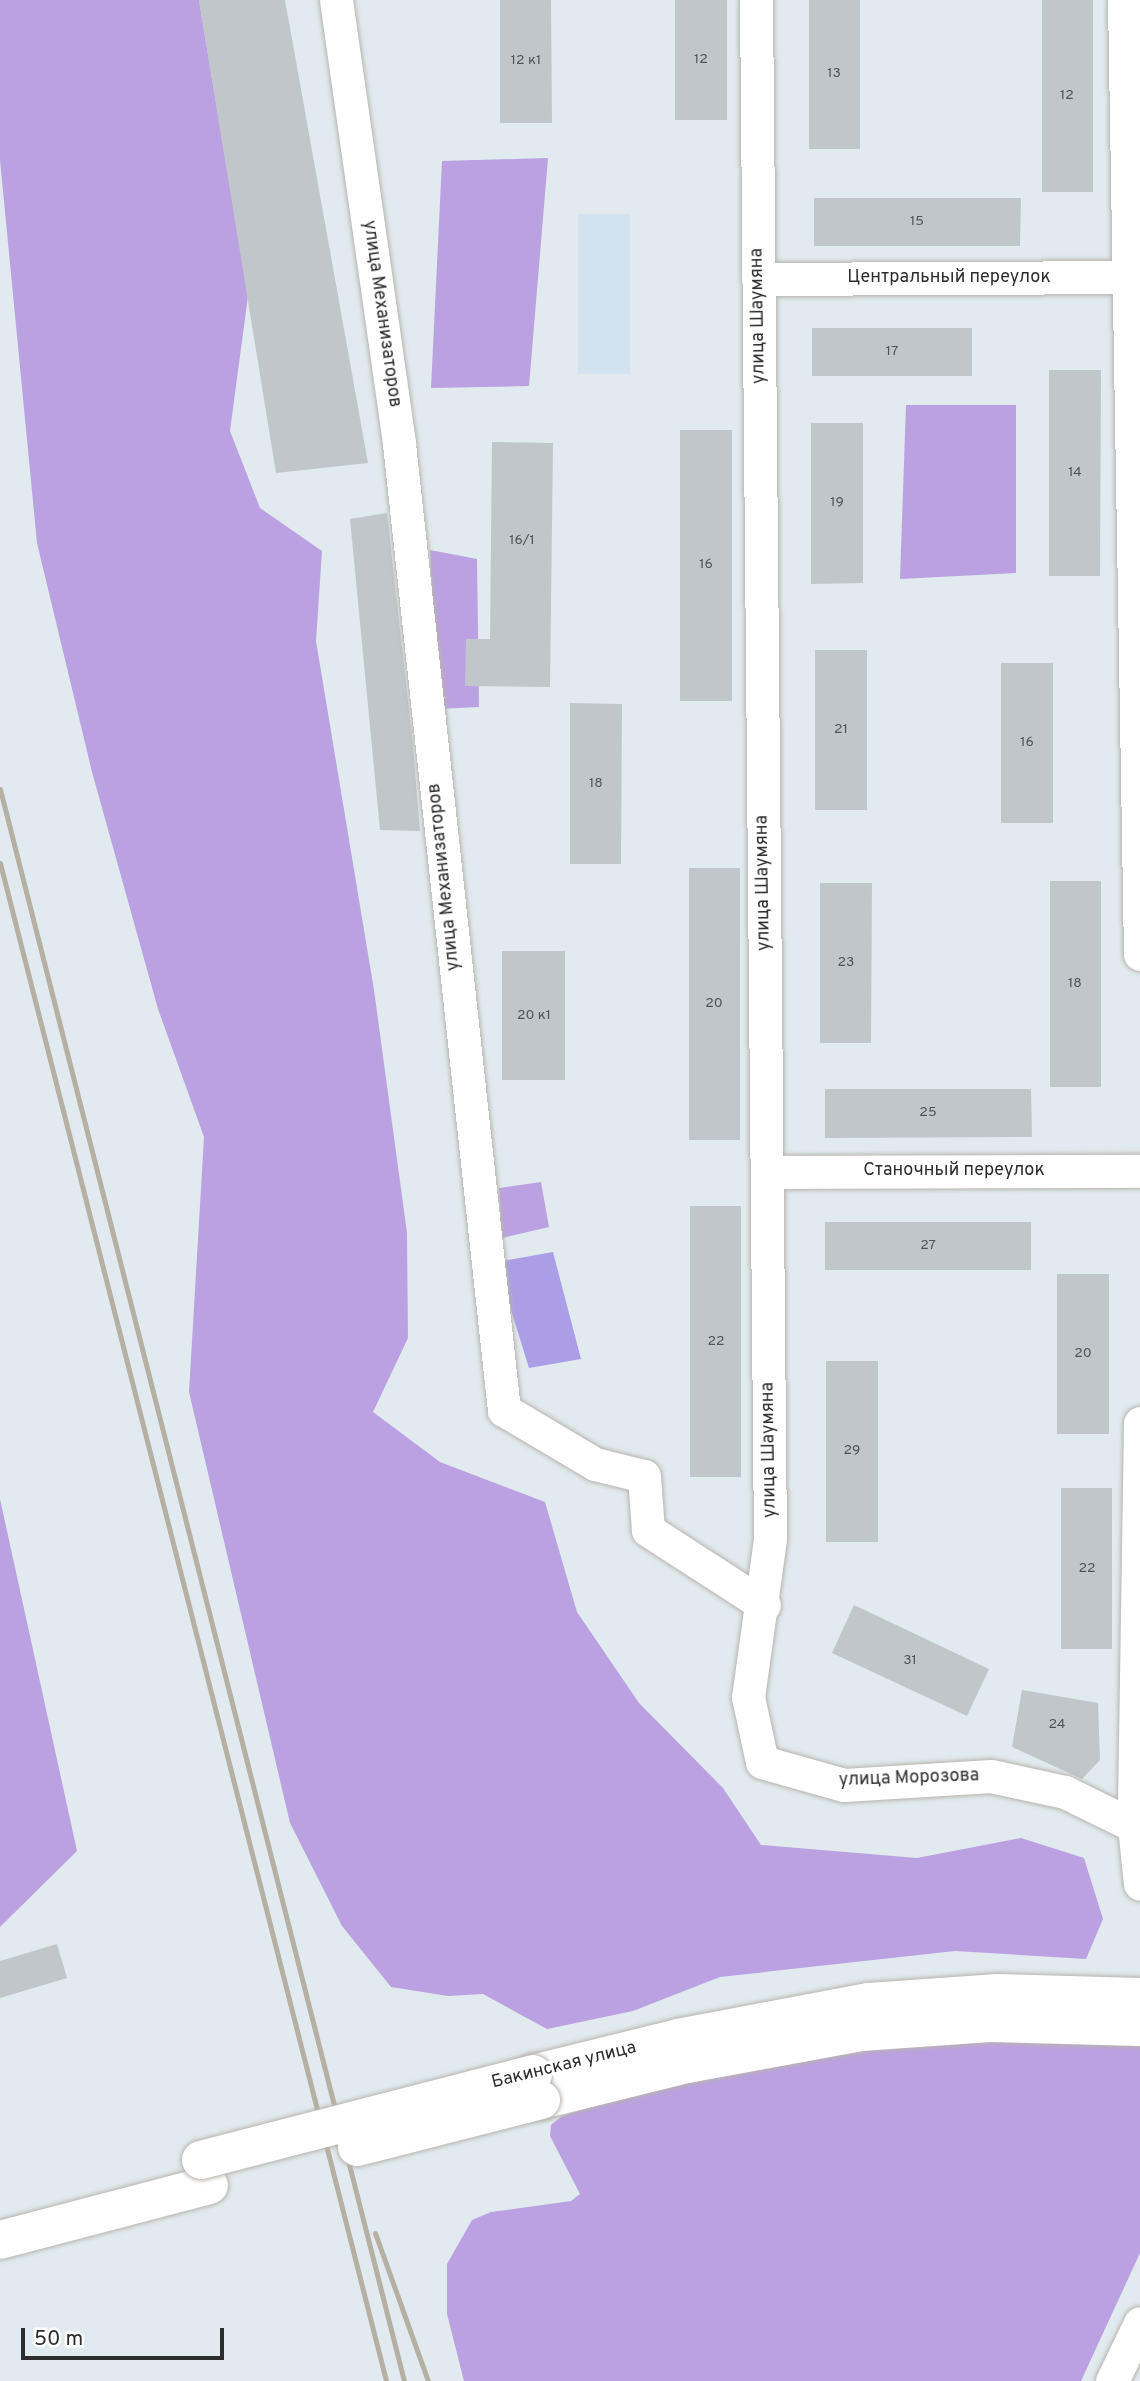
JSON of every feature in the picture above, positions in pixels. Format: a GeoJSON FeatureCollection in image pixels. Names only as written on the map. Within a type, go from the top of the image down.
{"type":"FeatureCollection","features":[{"type":"Feature","properties":{"kind":"main road","name":"Бакинская улица"},"geometry":{"type":"LineString","coordinates":[[0,2240],[205,2173],[537,2087],[678,2038],[869,2002],[999,1993],[1140,1997]]}},
{"type":"Feature","properties":{"kind":"main road","name":"Бакинская улица"},"geometry":{"type":"LineString","coordinates":[[537,2087],[861,2032],[989,2023],[1140,2027]]}},
{"type":"Feature","properties":{"kind":"main road","name":"Бакинская улица"},"geometry":{"type":"LineString","coordinates":[[0,2212],[205,2173]]}},
{"type":"Feature","properties":{"kind":"street","name":"улица Механизаторов"},"geometry":{"type":"LineString","coordinates":[[336,0],[399,444],[504,1410],[596,1464],[644,1476],[648,1530],[765,1605]]}},
{"type":"Feature","properties":{"kind":"street","name":"улица Шаумяна"},"geometry":{"type":"LineString","coordinates":[[756,0],[770,1539],[765,1605],[748,1697],[762,1762]]}},
{"type":"Feature","properties":{"kind":"street"},"geometry":{"type":"LineString","coordinates":[[1124,0],[1134,277],[1140,954]]}},
{"type":"Feature","properties":{"kind":"street","name":"Центральный переулок"},"geometry":{"type":"LineString","coordinates":[[758,279],[1134,277]]}},
{"type":"Feature","properties":{"kind":"street","name":"Станочный переулок"},"geometry":{"type":"LineString","coordinates":[[767,1172],[1140,1171]]}},
{"type":"Feature","properties":{"kind":"street"},"geometry":{"type":"LineString","coordinates":[[1140,1423],[1134,1826],[1140,1884]]}},
{"type":"Feature","properties":{"kind":"street","name":"улица Морозова"},"geometry":{"type":"LineString","coordinates":[[762,1762],[844,1785],[991,1776],[1065,1792],[1134,1826]]}},
{"type":"Feature","properties":{"kind":"street"},"geometry":{"type":"LineString","coordinates":[[1112,2381],[1140,2323]]}},
{"type":"Feature","properties":{"kind":"shaded area"},"geometry":{"type":"Polygon","coordinates":[[[0,0],[199,0],[248,296],[230,431],[260,508],[322,551],[316,641],[374,990],[407,1233],[408,1338],[373,1412],[440,1462],[545,1502],[577,1612],[639,1703],[723,1788],[761,1845],[917,1858],[1021,1838],[1084,1858],[1103,1919],[1086,1959],[955,1951],[720,1977],[633,2011],[547,2029],[483,1994],[448,1996],[391,1987],[342,1926],[290,1823],[189,1392],[204,1137],[158,1009],[92,772],[37,543],[0,160],[0,0]]]}},
{"type":"Feature","properties":{"kind":"shaded area"},"geometry":{"type":"Polygon","coordinates":[[[548,158],[529,386],[431,388],[442,161],[548,158]]]}},
{"type":"Feature","properties":{"kind":"shaded area"},"geometry":{"type":"Polygon","coordinates":[[[578,214],[630,214],[630,374],[578,374],[578,214]]]}},
{"type":"Feature","properties":{"kind":"shaded area"},"geometry":{"type":"Polygon","coordinates":[[[906,405],[1016,405],[1016,573],[900,579],[906,405]]]}},
{"type":"Feature","properties":{"kind":"shaded area"},"geometry":{"type":"Polygon","coordinates":[[[430,550],[477,559],[479,707],[438,709],[430,550]]]}},
{"type":"Feature","properties":{"kind":"shaded area"},"geometry":{"type":"Polygon","coordinates":[[[541,1182],[549,1227],[502,1238],[499,1188],[541,1182]]]}},
{"type":"Feature","properties":{"kind":"shaded area"},"geometry":{"type":"Polygon","coordinates":[[[553,1252],[581,1359],[529,1368],[496,1262],[553,1252]]]}},
{"type":"Feature","properties":{"kind":"shaded area"},"geometry":{"type":"Polygon","coordinates":[[[0,1499],[77,1851],[0,1927],[0,1499]]]}},
{"type":"Feature","properties":{"kind":"shaded area"},"geometry":{"type":"Polygon","coordinates":[[[938,2042],[1140,2045],[1140,2253],[1081,2381],[464,2381],[447,2314],[447,2264],[472,2220],[491,2212],[571,2201],[580,2194],[550,2136],[551,2125],[562,2116],[693,2077],[770,2063],[938,2042]]]}},
{"type":"Feature","properties":{"kind":"building"},"geometry":{"type":"Polygon","coordinates":[[[199,0],[285,0],[368,463],[276,473],[199,0]]]}},
{"type":"Feature","properties":{"kind":"building"},"geometry":{"type":"Polygon","coordinates":[[[500,0],[551,0],[552,123],[500,123],[500,0]]]}},
{"type":"Feature","properties":{"kind":"building"},"geometry":{"type":"Polygon","coordinates":[[[675,0],[727,0],[727,120],[675,120],[675,0]]]}},
{"type":"Feature","properties":{"kind":"building"},"geometry":{"type":"Polygon","coordinates":[[[809,0],[860,0],[860,149],[809,149],[809,0]]]}},
{"type":"Feature","properties":{"kind":"building"},"geometry":{"type":"Polygon","coordinates":[[[1042,0],[1093,0],[1093,192],[1042,192],[1042,0]]]}},
{"type":"Feature","properties":{"kind":"building"},"geometry":{"type":"Polygon","coordinates":[[[814,198],[1021,198],[1020,246],[814,246],[814,198]]]}},
{"type":"Feature","properties":{"kind":"building"},"geometry":{"type":"Polygon","coordinates":[[[812,328],[972,328],[972,376],[812,376],[812,328]]]}},
{"type":"Feature","properties":{"kind":"building"},"geometry":{"type":"Polygon","coordinates":[[[1049,370],[1101,370],[1100,576],[1049,576],[1049,370]]]}},
{"type":"Feature","properties":{"kind":"building"},"geometry":{"type":"Polygon","coordinates":[[[811,423],[863,423],[863,583],[811,584],[811,423]]]}},
{"type":"Feature","properties":{"kind":"building"},"geometry":{"type":"Polygon","coordinates":[[[680,430],[732,430],[732,701],[680,701],[680,430]]]}},
{"type":"Feature","properties":{"kind":"building"},"geometry":{"type":"Polygon","coordinates":[[[492,442],[553,443],[550,687],[465,686],[466,639],[490,639],[492,442]]]}},
{"type":"Feature","properties":{"kind":"building"},"geometry":{"type":"Polygon","coordinates":[[[387,513],[420,831],[380,830],[350,519],[387,513]]]}},
{"type":"Feature","properties":{"kind":"building"},"geometry":{"type":"Polygon","coordinates":[[[815,650],[867,650],[867,810],[815,810],[815,650]]]}},
{"type":"Feature","properties":{"kind":"building"},"geometry":{"type":"Polygon","coordinates":[[[1001,663],[1053,663],[1053,823],[1001,823],[1001,663]]]}},
{"type":"Feature","properties":{"kind":"building"},"geometry":{"type":"Polygon","coordinates":[[[570,703],[622,704],[621,864],[570,864],[570,703]]]}},
{"type":"Feature","properties":{"kind":"building"},"geometry":{"type":"Polygon","coordinates":[[[689,868],[740,868],[740,1140],[689,1140],[689,868]]]}},
{"type":"Feature","properties":{"kind":"building"},"geometry":{"type":"Polygon","coordinates":[[[1050,881],[1101,881],[1101,1087],[1050,1087],[1050,881]]]}},
{"type":"Feature","properties":{"kind":"building"},"geometry":{"type":"Polygon","coordinates":[[[820,883],[872,883],[871,1043],[820,1043],[820,883]]]}},
{"type":"Feature","properties":{"kind":"building"},"geometry":{"type":"Polygon","coordinates":[[[502,951],[565,951],[565,1080],[502,1080],[502,951]]]}},
{"type":"Feature","properties":{"kind":"building"},"geometry":{"type":"Polygon","coordinates":[[[825,1089],[1031,1089],[1032,1137],[825,1138],[825,1089]]]}},
{"type":"Feature","properties":{"kind":"building"},"geometry":{"type":"Polygon","coordinates":[[[690,1206],[741,1206],[741,1477],[690,1477],[690,1206]]]}},
{"type":"Feature","properties":{"kind":"building"},"geometry":{"type":"Polygon","coordinates":[[[825,1222],[1031,1222],[1031,1270],[825,1270],[825,1222]]]}},
{"type":"Feature","properties":{"kind":"building"},"geometry":{"type":"Polygon","coordinates":[[[1057,1274],[1109,1274],[1109,1434],[1057,1434],[1057,1274]]]}},
{"type":"Feature","properties":{"kind":"building"},"geometry":{"type":"Polygon","coordinates":[[[826,1361],[878,1361],[878,1542],[826,1542],[826,1361]]]}},
{"type":"Feature","properties":{"kind":"building"},"geometry":{"type":"Polygon","coordinates":[[[1061,1488],[1112,1488],[1112,1649],[1061,1649],[1061,1488]]]}},
{"type":"Feature","properties":{"kind":"building"},"geometry":{"type":"Polygon","coordinates":[[[854,1605],[989,1669],[967,1716],[832,1653],[854,1605]]]}},
{"type":"Feature","properties":{"kind":"building"},"geometry":{"type":"Polygon","coordinates":[[[1022,1690],[1098,1703],[1100,1760],[1082,1779],[1012,1747],[1022,1690]]]}},
{"type":"Feature","properties":{"kind":"building"},"geometry":{"type":"Polygon","coordinates":[[[57,1944],[67,1978],[0,1998],[0,1961],[57,1944]]]}},
{"type":"Feature","properties":{"kind":"railway"},"geometry":{"type":"LineString","coordinates":[[0,789],[404,2381]]}},
{"type":"Feature","properties":{"kind":"railway"},"geometry":{"type":"LineString","coordinates":[[0,863],[386,2381]]}},
{"type":"Feature","properties":{"kind":"railway"},"geometry":{"type":"LineString","coordinates":[[375,2233],[428,2381]]}}]}
